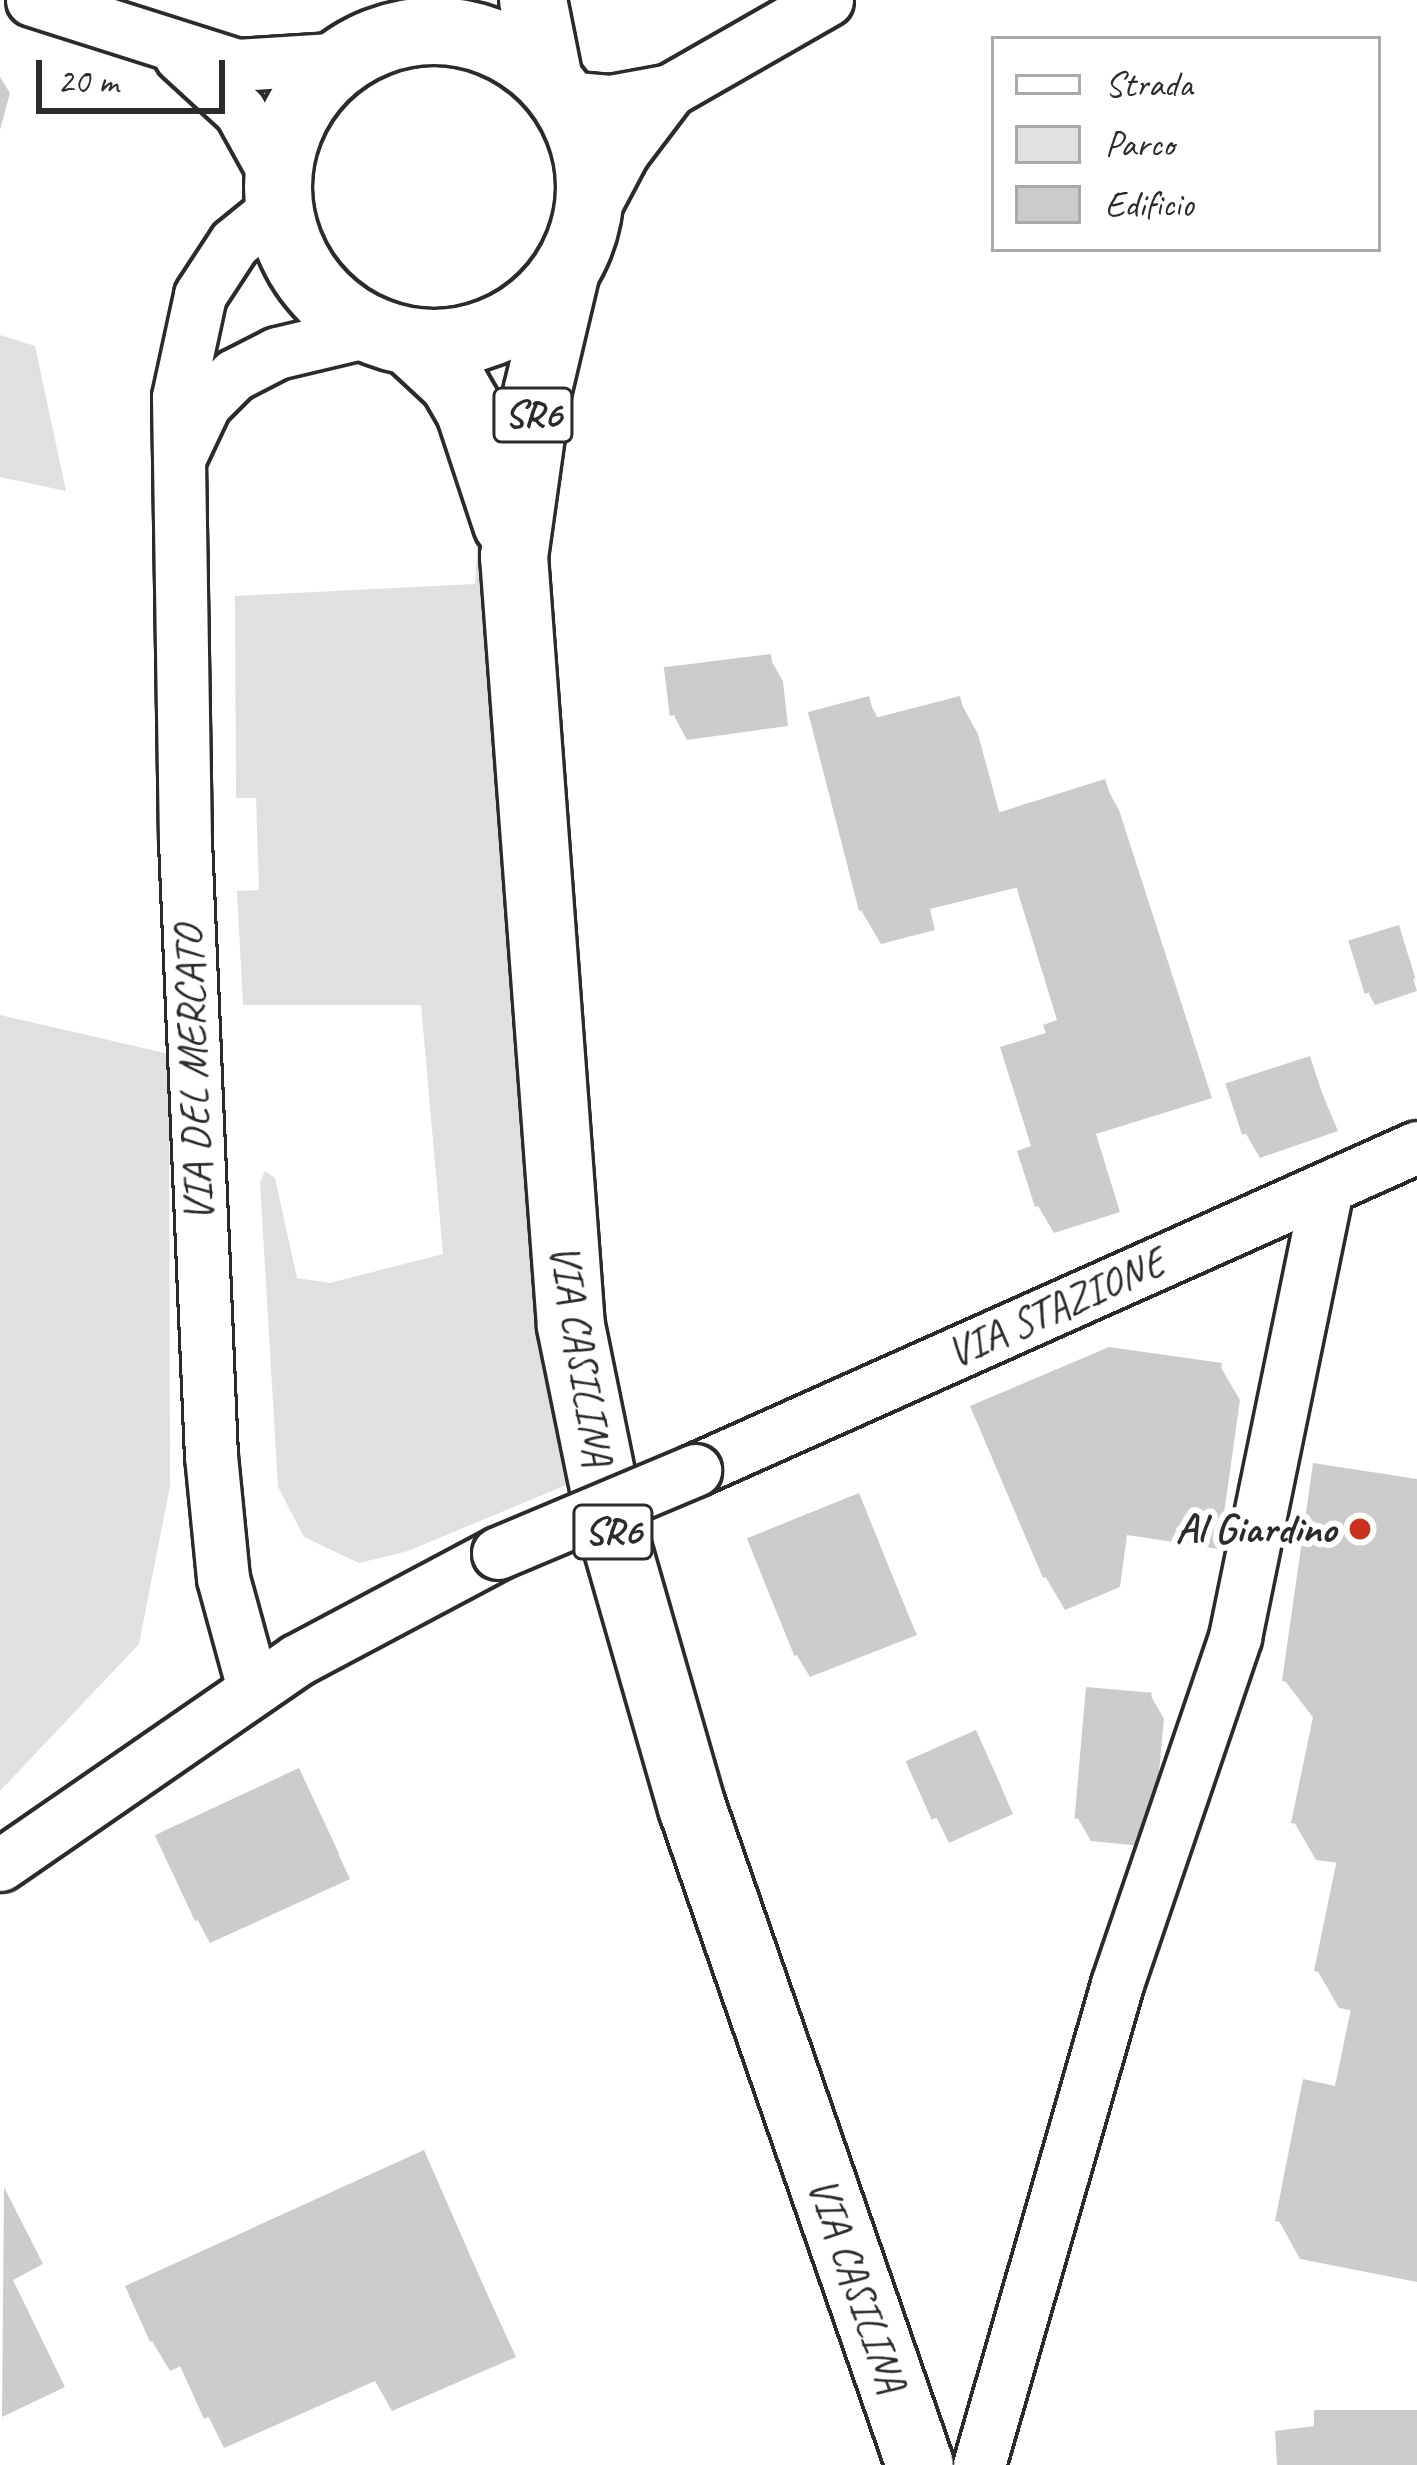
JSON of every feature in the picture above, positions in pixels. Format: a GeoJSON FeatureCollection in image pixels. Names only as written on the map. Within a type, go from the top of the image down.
{"type":"FeatureCollection","features":[{"type":"Feature","properties":{"kind":"main road"},"geometry":{"type":"LineString","coordinates":[[533,0],[556,88],[581,134],[577,246],[535,308],[498,332],[455,343],[390,337],[325,300],[293,258],[278,192],[287,132],[310,91],[381,33],[421,31],[468,33],[512,51],[556,88]]}},
{"type":"Feature","properties":{"kind":"main road","name":"VIA CASILINA"},"geometry":{"type":"LineString","coordinates":[[577,246],[526,453],[514,556],[561,1226],[599,1475],[692,1807],[920,2465]]}},
{"type":"Feature","properties":{"kind":"main road","name":"VIA CASILINA"},"geometry":{"type":"LineString","coordinates":[[390,337],[453,382],[470,412],[514,556]]}},
{"type":"Feature","properties":{"kind":"street"},"geometry":{"type":"LineString","coordinates":[[32,0],[170,48],[264,68],[381,33]]}},
{"type":"Feature","properties":{"kind":"street"},"geometry":{"type":"LineString","coordinates":[[556,88],[610,101],[670,90],[827,0]]}},
{"type":"Feature","properties":{"kind":"street"},"geometry":{"type":"LineString","coordinates":[[170,48],[240,111],[278,192]]}},
{"type":"Feature","properties":{"kind":"street"},"geometry":{"type":"LineString","coordinates":[[577,246],[623,152],[670,90]]}},
{"type":"Feature","properties":{"kind":"street","name":"VIA DEL MERCATO"},"geometry":{"type":"LineString","coordinates":[[253,1688],[229,1613],[212,1477],[186,864],[181,363],[200,295],[234,243],[278,192]]}},
{"type":"Feature","properties":{"kind":"street","name":"VIA DEL MERCATO"},"geometry":{"type":"LineString","coordinates":[[181,456],[205,404],[234,375],[277,352],[390,337]]}},
{"type":"Feature","properties":{"kind":"street","name":"VIA STAZIONE"},"geometry":{"type":"LineString","coordinates":[[0,1865],[253,1688],[498,1553],[1417,1147]]}},
{"type":"Feature","properties":{"kind":"street"},"geometry":{"type":"LineString","coordinates":[[979,2465],[1117,1984],[1234,1637],[1327,1187]]}},
{"type":"Feature","properties":{"kind":"green space"},"geometry":{"type":"Polygon","coordinates":[[[0,335],[35,346],[66,491],[0,477],[0,335]]]}},
{"type":"Feature","properties":{"kind":"green space"},"geometry":{"type":"Polygon","coordinates":[[[479,518],[502,520],[571,1483],[408,1551],[359,1563],[304,1537],[278,1487],[260,1182],[265,1171],[275,1178],[297,1278],[330,1283],[443,1254],[421,1005],[243,1005],[237,891],[259,890],[256,798],[236,798],[235,596],[475,584],[479,518]]]}},
{"type":"Feature","properties":{"kind":"green space"},"geometry":{"type":"Polygon","coordinates":[[[0,1015],[169,1054],[170,1486],[139,1644],[0,1791],[0,1015]]]}},
{"type":"Feature","properties":{"kind":"building"},"geometry":{"type":"Polygon","coordinates":[[[771,654],[777,703],[670,716],[664,667],[771,654]]]}},
{"type":"Feature","properties":{"kind":"building"},"geometry":{"type":"Polygon","coordinates":[[[869,696],[875,718],[960,696],[1002,853],[913,875],[917,896],[859,911],[808,712],[869,696]]]}},
{"type":"Feature","properties":{"kind":"building"},"geometry":{"type":"Polygon","coordinates":[[[1105,779],[1198,1070],[1083,1106],[1107,1184],[1035,1207],[1017,1151],[1031,1146],[1000,1047],[1046,1033],[1043,1025],[1057,1020],[994,814],[1105,779]]]}},
{"type":"Feature","properties":{"kind":"building"},"geometry":{"type":"Polygon","coordinates":[[[1399,925],[1415,979],[1365,994],[1348,940],[1399,925]]]}},
{"type":"Feature","properties":{"kind":"building"},"geometry":{"type":"Polygon","coordinates":[[[1310,1056],[1327,1107],[1242,1135],[1225,1084],[1310,1056]]]}},
{"type":"Feature","properties":{"kind":"building"},"geometry":{"type":"Polygon","coordinates":[[[1109,1347],[1222,1363],[1200,1516],[1109,1502],[1102,1553],[1043,1578],[970,1406],[1109,1347]]]}},
{"type":"Feature","properties":{"kind":"building"},"geometry":{"type":"Polygon","coordinates":[[[1313,1463],[1417,1479],[1411,2248],[1275,2221],[1303,2079],[1335,2086],[1357,1980],[1314,1971],[1343,1830],[1291,1823],[1319,1688],[1282,1681],[1313,1463]]]}},
{"type":"Feature","properties":{"kind":"building"},"geometry":{"type":"Polygon","coordinates":[[[859,1493],[907,1611],[794,1656],[747,1538],[859,1493]]]}},
{"type":"Feature","properties":{"kind":"building"},"geometry":{"type":"Polygon","coordinates":[[[1086,1687],[1152,1693],[1140,1824],[1074,1818],[1086,1687]]]}},
{"type":"Feature","properties":{"kind":"building"},"geometry":{"type":"Polygon","coordinates":[[[976,1730],[1002,1788],[932,1820],[906,1761],[976,1730]]]}},
{"type":"Feature","properties":{"kind":"building"},"geometry":{"type":"Polygon","coordinates":[[[299,1768],[339,1854],[195,1921],[155,1835],[299,1768]]]}},
{"type":"Feature","properties":{"kind":"building"},"geometry":{"type":"Polygon","coordinates":[[[424,2150],[501,2326],[372,2382],[358,2351],[204,2419],[166,2335],[150,2342],[125,2286],[424,2150]]]}},
{"type":"Feature","properties":{"kind":"building"},"geometry":{"type":"Polygon","coordinates":[[[1314,2410],[1417,2410],[1417,2465],[1314,2465],[1314,2410]]]}},
{"type":"Feature","properties":{"kind":"place","name":"Al Giardino"},"geometry":{"type":"Point","coordinates":[1360,1529]}}]}
